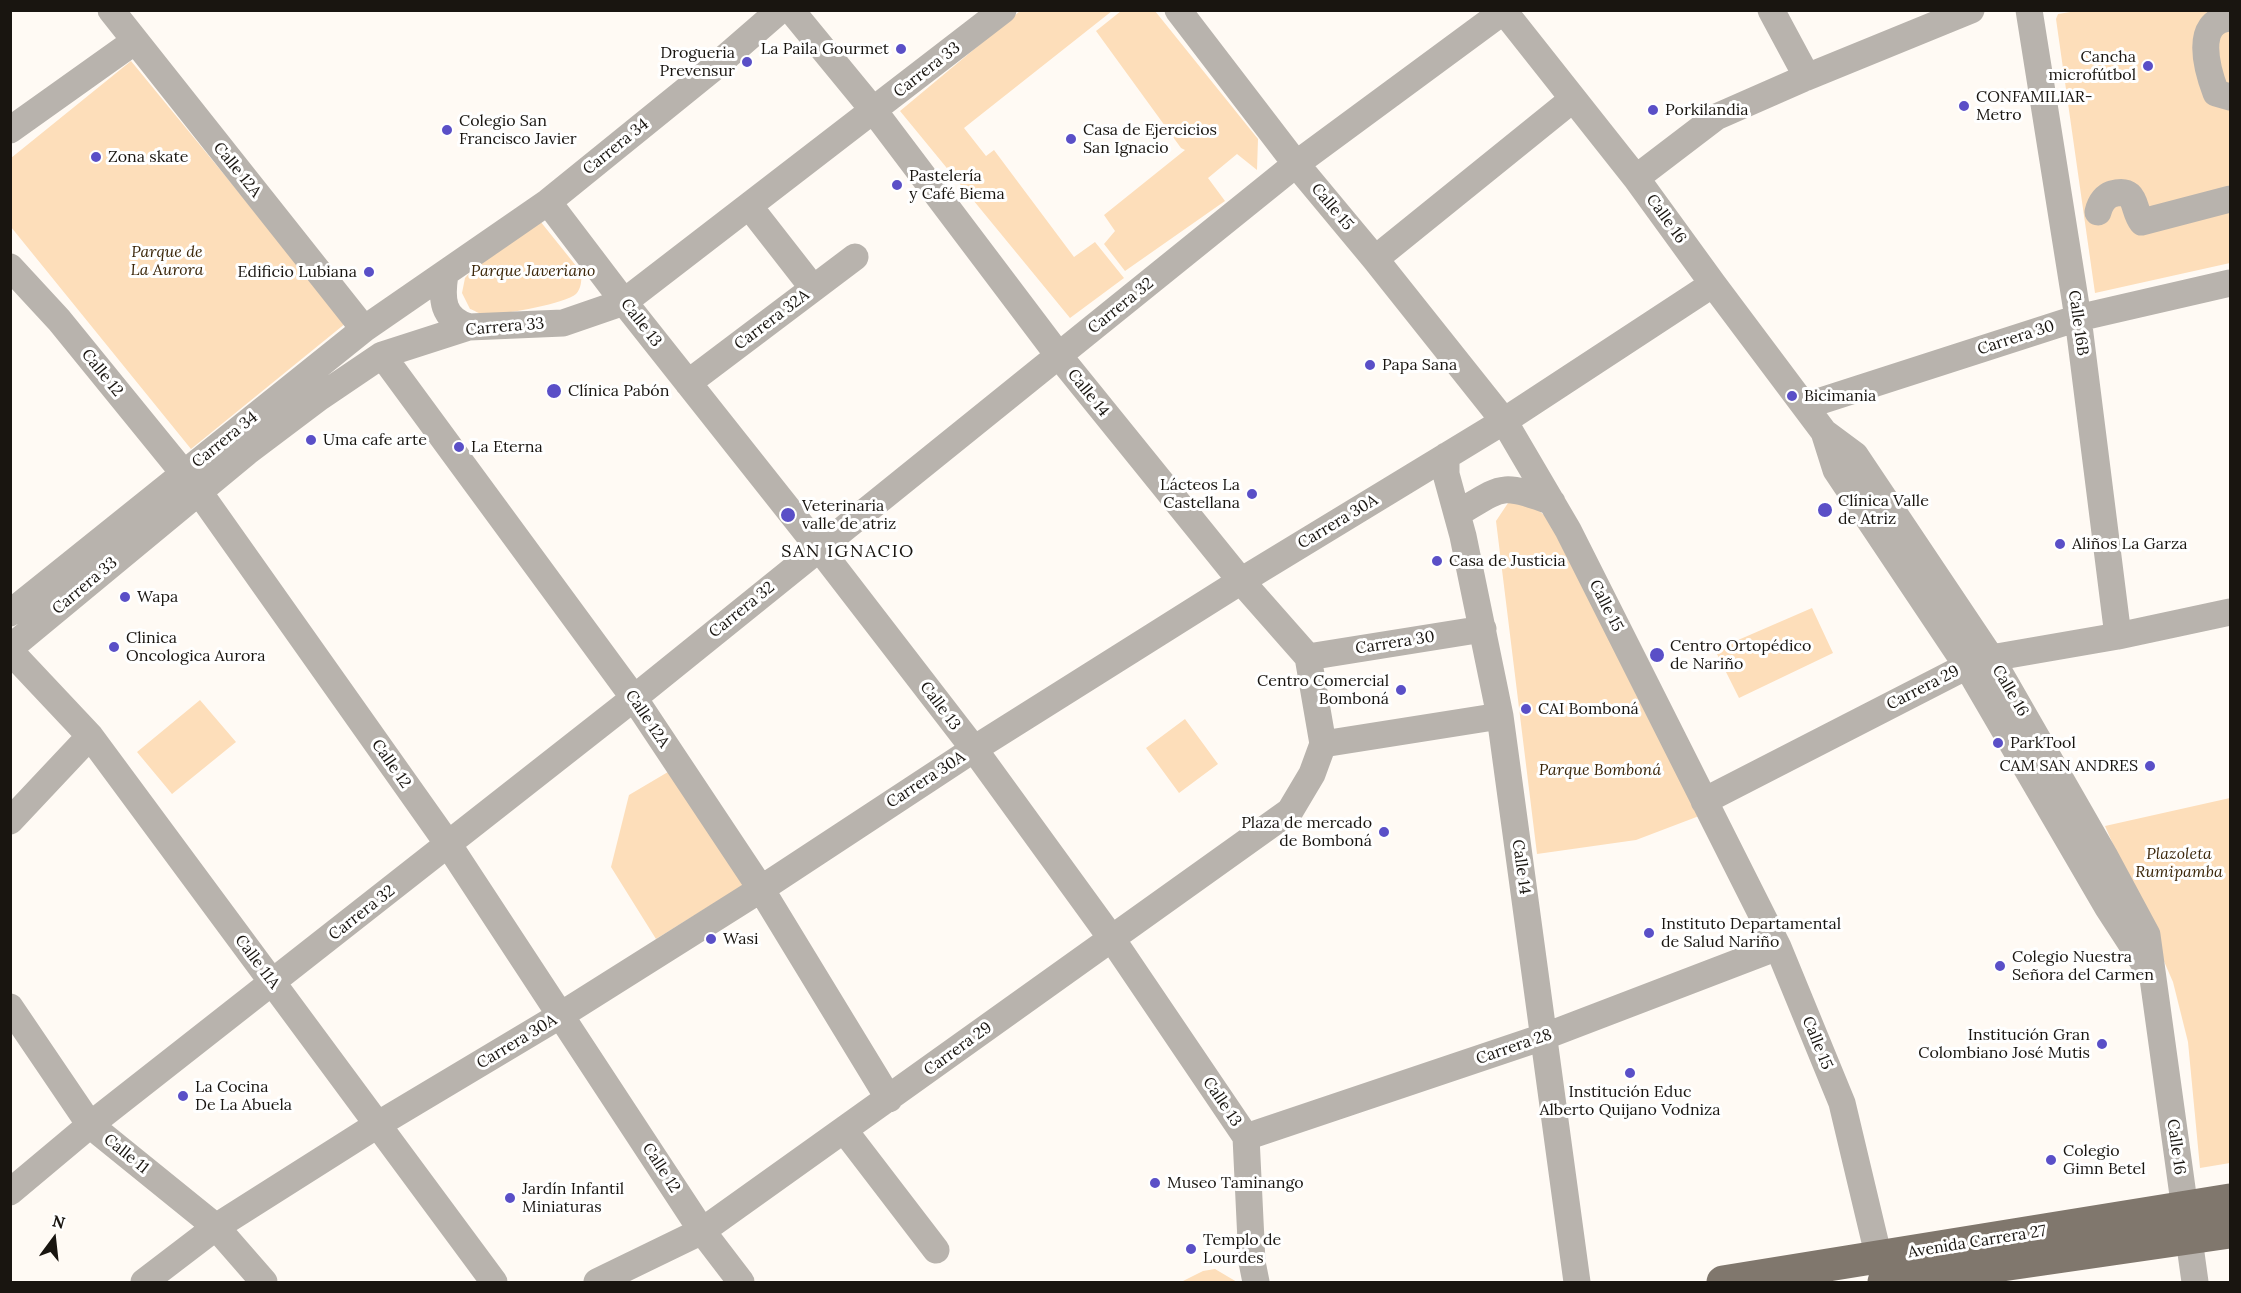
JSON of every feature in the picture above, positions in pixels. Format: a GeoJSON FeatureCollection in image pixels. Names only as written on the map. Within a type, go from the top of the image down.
{"type":"FeatureCollection","features":[{"type":"Feature","properties":{"kind":"main road","name":"Avenida Carrera 27"},"geometry":{"type":"LineString","coordinates":[[1723,1282],[1883,1276],[2186,1223],[2230,1200]]}},
{"type":"Feature","properties":{"kind":"main road","name":"Avenida Carrera 27"},"geometry":{"type":"LineString","coordinates":[[2186,1223],[2230,1232]]}},
{"type":"Feature","properties":{"kind":"street","name":"Calle 12A"},"geometry":{"type":"LineString","coordinates":[[111,10],[364,329]]}},
{"type":"Feature","properties":{"kind":"street","name":"Carrera 34"},"geometry":{"type":"LineString","coordinates":[[10,613],[191,483],[364,329],[548,202],[780,10]]}},
{"type":"Feature","properties":{"kind":"street","name":"Calle 14"},"geometry":{"type":"LineString","coordinates":[[791,10],[874,111],[1059,356],[1241,581],[1308,657]]}},
{"type":"Feature","properties":{"kind":"street","name":"Carrera 33"},"geometry":{"type":"LineString","coordinates":[[10,649],[191,483],[247,452],[320,397],[382,355],[470,327],[563,323],[624,302],[1003,10]]}},
{"type":"Feature","properties":{"kind":"street","name":"Calle 15"},"geometry":{"type":"LineString","coordinates":[[1178,10],[1296,164],[1375,259],[1503,421],[1568,530],[1778,947],[1842,1103],[1883,1276]]}},
{"type":"Feature","properties":{"kind":"street"},"geometry":{"type":"LineString","coordinates":[[1771,10],[1807,78]]}},
{"type":"Feature","properties":{"kind":"street"},"geometry":{"type":"LineString","coordinates":[[1636,178],[1716,117],[1971,10]]}},
{"type":"Feature","properties":{"kind":"street","name":"Calle 16B"},"geometry":{"type":"LineString","coordinates":[[2029,10],[2078,318],[2118,636]]}},
{"type":"Feature","properties":{"kind":"street","name":"Carrera 32"},"geometry":{"type":"LineString","coordinates":[[10,1192],[90,1125],[273,984],[634,698],[1296,164],[1504,11]]}},
{"type":"Feature","properties":{"kind":"street","name":"Calle 16"},"geometry":{"type":"LineString","coordinates":[[1504,11],[1636,178],[1824,432],[1836,471],[1979,662],[2108,908],[2152,976],[2195,1282]]}},
{"type":"Feature","properties":{"kind":"street"},"geometry":{"type":"LineString","coordinates":[[2230,18],[2212,24],[2205,42],[2216,93],[2230,97]]}},
{"type":"Feature","properties":{"kind":"street"},"geometry":{"type":"LineString","coordinates":[[10,130],[135,41]]}},
{"type":"Feature","properties":{"kind":"street"},"geometry":{"type":"LineString","coordinates":[[1375,259],[1573,99]]}},
{"type":"Feature","properties":{"kind":"street"},"geometry":{"type":"LineString","coordinates":[[2098,213],[2104,199],[2115,194],[2128,194],[2133,198],[2142,222],[2230,199]]}},
{"type":"Feature","properties":{"kind":"street","name":"Calle 13"},"geometry":{"type":"LineString","coordinates":[[548,202],[974,749],[1112,939],[1246,1137],[1252,1262],[1256,1282]]}},
{"type":"Feature","properties":{"kind":"street"},"geometry":{"type":"LineString","coordinates":[[749,206],[813,288]]}},
{"type":"Feature","properties":{"kind":"street","name":"Carrera 32A"},"geometry":{"type":"LineString","coordinates":[[688,383],[855,257]]}},
{"type":"Feature","properties":{"kind":"street","name":"Calle 12"},"geometry":{"type":"LineString","coordinates":[[10,267],[59,320],[191,483],[448,844],[702,1231],[741,1282]]}},
{"type":"Feature","properties":{"kind":"street"},"geometry":{"type":"LineString","coordinates":[[445,274],[443,286],[446,310],[457,324],[470,327]]}},
{"type":"Feature","properties":{"kind":"street","name":"Carrera 30"},"geometry":{"type":"LineString","coordinates":[[1805,406],[2078,318],[2230,283]]}},
{"type":"Feature","properties":{"kind":"street","name":"Carrera 30A"},"geometry":{"type":"LineString","coordinates":[[144,1282],[216,1227],[377,1125],[561,1015],[760,890],[974,749],[1241,581],[1503,421],[1713,284]]}},
{"type":"Feature","properties":{"kind":"street","name":"Calle 12A"},"geometry":{"type":"LineString","coordinates":[[382,355],[634,698],[760,890],[889,1099]]}},
{"type":"Feature","properties":{"kind":"street","name":"Calle 14"},"geometry":{"type":"LineString","coordinates":[[1446,456],[1446,474],[1483,629],[1500,716],[1577,1282]]}},
{"type":"Feature","properties":{"kind":"street"},"geometry":{"type":"LineString","coordinates":[[1457,514],[1500,489],[1521,490],[1552,502]]}},
{"type":"Feature","properties":{"kind":"street","name":"Carrera 29"},"geometry":{"type":"LineString","coordinates":[[1704,801],[1979,662],[2230,612]]}},
{"type":"Feature","properties":{"kind":"street","name":"Carrera 30"},"geometry":{"type":"LineString","coordinates":[[1308,657],[1483,629]]}},
{"type":"Feature","properties":{"kind":"street","name":"Calle 11A"},"geometry":{"type":"LineString","coordinates":[[10,649],[90,736],[494,1282]]}},
{"type":"Feature","properties":{"kind":"street"},"geometry":{"type":"LineString","coordinates":[[1308,657],[1323,744],[1500,716]]}},
{"type":"Feature","properties":{"kind":"street"},"geometry":{"type":"LineString","coordinates":[[10,820],[90,736]]}},
{"type":"Feature","properties":{"kind":"street","name":"Carrera 29"},"geometry":{"type":"LineString","coordinates":[[597,1282],[702,1231],[1290,811],[1303,792],[1323,744]]}},
{"type":"Feature","properties":{"kind":"street","name":"Carrera 28"},"geometry":{"type":"LineString","coordinates":[[1246,1137],[1543,1037],[1778,947]]}},
{"type":"Feature","properties":{"kind":"street","name":"Calle 11"},"geometry":{"type":"LineString","coordinates":[[10,1007],[90,1125],[216,1227],[264,1282]]}},
{"type":"Feature","properties":{"kind":"street"},"geometry":{"type":"LineString","coordinates":[[844,1130],[936,1250]]}},
{"type":"Feature","properties":{"kind":"green space"},"geometry":{"type":"Polygon","coordinates":[[[2083,10],[2230,11],[2230,263],[2095,293],[2056,19],[2058,14],[2083,10]]]}},
{"type":"Feature","properties":{"kind":"green space"},"geometry":{"type":"Polygon","coordinates":[[[1020,11],[1112,11],[964,128],[986,156],[994,150],[1074,257],[1095,242],[1124,278],[1070,318],[900,111],[1020,11]]]}},
{"type":"Feature","properties":{"kind":"green space"},"geometry":{"type":"Polygon","coordinates":[[[1121,11],[1155,11],[1258,139],[1257,170],[1237,154],[1208,178],[1225,201],[1125,271],[1104,244],[1115,231],[1104,215],[1185,150],[1181,148],[1096,31],[1121,11]]]}},
{"type":"Feature","properties":{"kind":"green space","name":"Parque de La Aurora"},"geometry":{"type":"Polygon","coordinates":[[[131,61],[346,323],[191,449],[11,227],[11,158],[131,61]]]}},
{"type":"Feature","properties":{"kind":"green space","name":"Parque Javeriano"},"geometry":{"type":"Polygon","coordinates":[[[540,221],[581,272],[578,292],[559,302],[516,311],[483,314],[470,309],[462,293],[465,278],[476,265],[540,221]]]}},
{"type":"Feature","properties":{"kind":"green space","name":"Parque Bomboná"},"geometry":{"type":"Polygon","coordinates":[[[1528,501],[1552,522],[1707,813],[1636,840],[1537,854],[1496,521],[1508,503],[1528,501]]]}},
{"type":"Feature","properties":{"kind":"green space"},"geometry":{"type":"Polygon","coordinates":[[[1812,608],[1833,653],[1739,698],[1715,650],[1812,608]]]}},
{"type":"Feature","properties":{"kind":"green space"},"geometry":{"type":"Polygon","coordinates":[[[200,700],[236,742],[172,794],[137,752],[200,700]]]}},
{"type":"Feature","properties":{"kind":"green space"},"geometry":{"type":"Polygon","coordinates":[[[1185,719],[1218,764],[1179,793],[1146,748],[1185,719]]]}},
{"type":"Feature","properties":{"kind":"green space"},"geometry":{"type":"Polygon","coordinates":[[[673,769],[745,884],[656,939],[611,867],[629,795],[673,769]]]}},
{"type":"Feature","properties":{"kind":"green space","name":"Plazoleta Rumipamba"},"geometry":{"type":"Polygon","coordinates":[[[2230,798],[2230,1163],[2200,1168],[2188,1042],[2173,982],[2105,826],[2230,798]]]}},
{"type":"Feature","properties":{"kind":"green space"},"geometry":{"type":"Polygon","coordinates":[[[1215,1269],[1237,1282],[1181,1282],[1203,1271],[1215,1269]]]}},
{"type":"Feature","properties":{"kind":"place","name":"La Paila Gourmet"},"geometry":{"type":"Point","coordinates":[901,49]}},
{"type":"Feature","properties":{"kind":"place","name":"Drogueria Prevensur"},"geometry":{"type":"Point","coordinates":[747,62]}},
{"type":"Feature","properties":{"kind":"place","name":"Cancha microfútbol"},"geometry":{"type":"Point","coordinates":[2148,66]}},
{"type":"Feature","properties":{"kind":"place","name":"CONFAMILIAR- Metro"},"geometry":{"type":"Point","coordinates":[1964,106]}},
{"type":"Feature","properties":{"kind":"place","name":"Porkilandia"},"geometry":{"type":"Point","coordinates":[1653,110]}},
{"type":"Feature","properties":{"kind":"place","name":"Colegio San Francisco Javier"},"geometry":{"type":"Point","coordinates":[447,130]}},
{"type":"Feature","properties":{"kind":"place","name":"Casa de Ejercicios San Ignacio"},"geometry":{"type":"Point","coordinates":[1071,139]}},
{"type":"Feature","properties":{"kind":"place","name":"Zona skate"},"geometry":{"type":"Point","coordinates":[96,157]}},
{"type":"Feature","properties":{"kind":"place","name":"Pastelería y Café Biema"},"geometry":{"type":"Point","coordinates":[897,185]}},
{"type":"Feature","properties":{"kind":"place","name":"Edificio Lubiana"},"geometry":{"type":"Point","coordinates":[369,272]}},
{"type":"Feature","properties":{"kind":"place","name":"Papa Sana"},"geometry":{"type":"Point","coordinates":[1370,365]}},
{"type":"Feature","properties":{"kind":"place","name":"Clínica Pabón"},"geometry":{"type":"Point","coordinates":[554,391]}},
{"type":"Feature","properties":{"kind":"place","name":"Bicimania"},"geometry":{"type":"Point","coordinates":[1792,396]}},
{"type":"Feature","properties":{"kind":"place","name":"Uma cafe arte"},"geometry":{"type":"Point","coordinates":[311,440]}},
{"type":"Feature","properties":{"kind":"place","name":"La Eterna"},"geometry":{"type":"Point","coordinates":[459,447]}},
{"type":"Feature","properties":{"kind":"place","name":"Lácteos La Castellana"},"geometry":{"type":"Point","coordinates":[1252,494]}},
{"type":"Feature","properties":{"kind":"place","name":"Clínica Valle de Atriz"},"geometry":{"type":"Point","coordinates":[1825,510]}},
{"type":"Feature","properties":{"kind":"place","name":"Veterinaria valle de atriz"},"geometry":{"type":"Point","coordinates":[788,515]}},
{"type":"Feature","properties":{"kind":"place","name":"Aliños La Garza"},"geometry":{"type":"Point","coordinates":[2060,544]}},
{"type":"Feature","properties":{"kind":"place","name":"Casa de Justicia"},"geometry":{"type":"Point","coordinates":[1437,561]}},
{"type":"Feature","properties":{"kind":"place","name":"Wapa"},"geometry":{"type":"Point","coordinates":[125,597]}},
{"type":"Feature","properties":{"kind":"place","name":"Clinica Oncologica Aurora"},"geometry":{"type":"Point","coordinates":[114,647]}},
{"type":"Feature","properties":{"kind":"place","name":"Centro Ortopédico de Nariño"},"geometry":{"type":"Point","coordinates":[1657,655]}},
{"type":"Feature","properties":{"kind":"place","name":"Centro Comercial Bomboná"},"geometry":{"type":"Point","coordinates":[1401,690]}},
{"type":"Feature","properties":{"kind":"place","name":"CAI Bomboná"},"geometry":{"type":"Point","coordinates":[1526,709]}},
{"type":"Feature","properties":{"kind":"place","name":"ParkTool"},"geometry":{"type":"Point","coordinates":[1998,743]}},
{"type":"Feature","properties":{"kind":"place","name":"CAM SAN ANDRES"},"geometry":{"type":"Point","coordinates":[2150,766]}},
{"type":"Feature","properties":{"kind":"place","name":"Plaza de mercado de Bomboná"},"geometry":{"type":"Point","coordinates":[1384,832]}},
{"type":"Feature","properties":{"kind":"place","name":"Instituto Departamental de Salud Nariño"},"geometry":{"type":"Point","coordinates":[1649,933]}},
{"type":"Feature","properties":{"kind":"place","name":"Wasi"},"geometry":{"type":"Point","coordinates":[711,939]}},
{"type":"Feature","properties":{"kind":"place","name":"Colegio Nuestra Señora del Carmen"},"geometry":{"type":"Point","coordinates":[2000,966]}},
{"type":"Feature","properties":{"kind":"place","name":"Institución Gran Colombiano José Mutis"},"geometry":{"type":"Point","coordinates":[2102,1044]}},
{"type":"Feature","properties":{"kind":"place","name":"Institución Educ Alberto Quijano Vodniza"},"geometry":{"type":"Point","coordinates":[1630,1073]}},
{"type":"Feature","properties":{"kind":"place","name":"La Cocina De La Abuela"},"geometry":{"type":"Point","coordinates":[183,1096]}},
{"type":"Feature","properties":{"kind":"place","name":"Colegio Gimn Betel"},"geometry":{"type":"Point","coordinates":[2051,1160]}},
{"type":"Feature","properties":{"kind":"place","name":"Museo Taminango"},"geometry":{"type":"Point","coordinates":[1155,1183]}},
{"type":"Feature","properties":{"kind":"place","name":"Jardín Infantil Miniaturas"},"geometry":{"type":"Point","coordinates":[510,1198]}},
{"type":"Feature","properties":{"kind":"place","name":"Templo de Lourdes"},"geometry":{"type":"Point","coordinates":[1191,1249]}},
{"type":"Feature","properties":{"kind":"district","name":"SAN IGNACIO"},"geometry":{"type":"Point","coordinates":[848,552]}}]}
